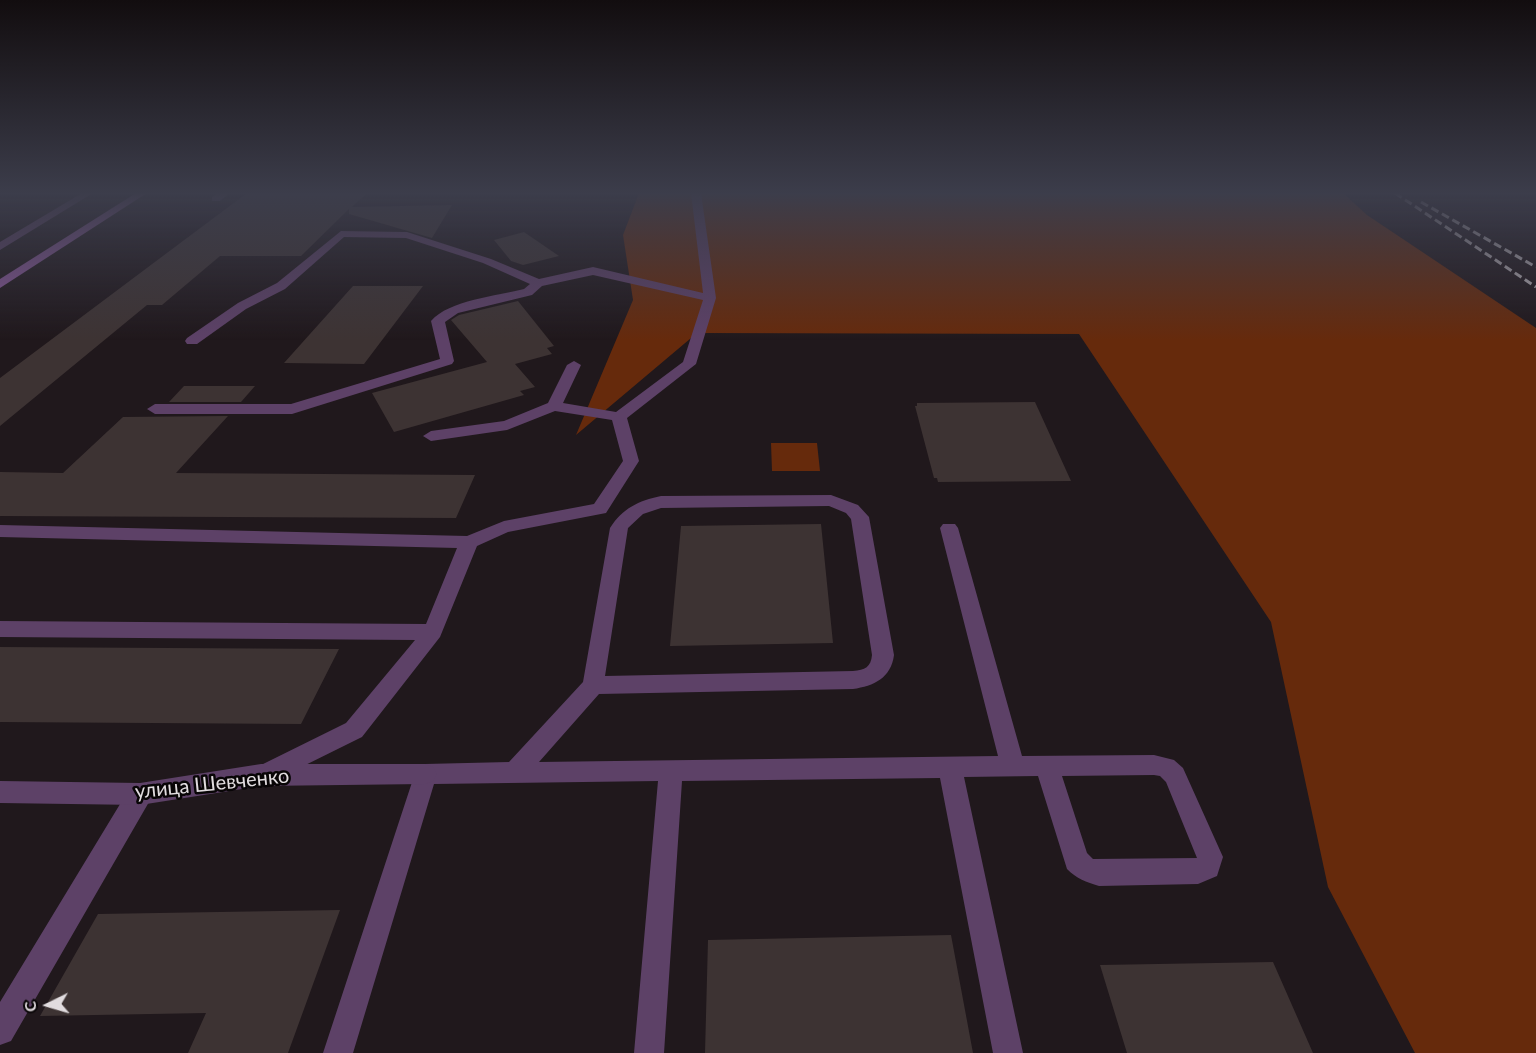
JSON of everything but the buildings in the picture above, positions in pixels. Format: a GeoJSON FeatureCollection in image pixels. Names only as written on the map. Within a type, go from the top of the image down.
{"type":"FeatureCollection","features":[{"type":"Feature","properties":{"kind":"main road"},"geometry":{"type":"LineString","coordinates":[[0,284],[65,242]]}},
{"type":"Feature","properties":{"kind":"street"},"geometry":{"type":"LineString","coordinates":[[192,342],[242,306],[281,286],[332,242]]}},
{"type":"Feature","properties":{"kind":"street"},"geometry":{"type":"LineString","coordinates":[[429,242],[487,261],[538,283]]}},
{"type":"Feature","properties":{"kind":"street"},"geometry":{"type":"LineString","coordinates":[[431,436],[507,425],[554,406],[619,417],[689,364],[710,298],[703,242]]}},
{"type":"Feature","properties":{"kind":"street"},"geometry":{"type":"LineString","coordinates":[[155,409],[291,409],[436,365],[447,361],[438,321],[454,310],[528,292],[538,283],[593,271],[710,298]]}},
{"type":"Feature","properties":{"kind":"street"},"geometry":{"type":"LineString","coordinates":[[554,406],[574,365]]}},
{"type":"Feature","properties":{"kind":"street"},"geometry":{"type":"LineString","coordinates":[[0,531],[469,542],[504,527],[600,509],[631,461],[619,417]]}},
{"type":"Feature","properties":{"kind":"street"},"geometry":{"type":"LineString","coordinates":[[515,772],[593,685],[620,528],[625,518],[636,509],[661,502],[831,500],[843,503],[860,517],[883,655],[882,664],[876,674],[869,678],[853,680],[593,685]]}},
{"type":"Feature","properties":{"kind":"street"},"geometry":{"type":"LineString","coordinates":[[948,528],[1013,767]]}},
{"type":"Feature","properties":{"kind":"street"},"geometry":{"type":"LineString","coordinates":[[261,775],[354,730],[433,632],[469,542]]}},
{"type":"Feature","properties":{"kind":"street"},"geometry":{"type":"LineString","coordinates":[[0,629],[433,632]]}},
{"type":"Feature","properties":{"kind":"street","name":"улица Шевченко"},"geometry":{"type":"LineString","coordinates":[[0,792],[140,794],[261,775],[425,774],[515,772],[950,768],[1047,766],[1154,765],[1166,767],[1175,775],[1210,857],[1208,867],[1198,871],[1099,873],[1085,869],[1076,860],[1047,766]]}},
{"type":"Feature","properties":{"kind":"street"},"geometry":{"type":"LineString","coordinates":[[950,768],[1008,1053]]}},
{"type":"Feature","properties":{"kind":"street"},"geometry":{"type":"LineString","coordinates":[[649,1053],[671,771]]}},
{"type":"Feature","properties":{"kind":"street"},"geometry":{"type":"LineString","coordinates":[[338,1053],[425,774]]}},
{"type":"Feature","properties":{"kind":"street"},"geometry":{"type":"LineString","coordinates":[[0,1030],[140,794]]}},
{"type":"Feature","properties":{"kind":"shaded area"},"geometry":{"type":"Polygon","coordinates":[[[624,242],[1408,242],[1536,328],[1536,1053],[1415,1053],[1328,887],[1271,622],[1079,334],[697,333],[576,435],[633,300],[624,242]]]}},
{"type":"Feature","properties":{"kind":"shaded area"},"geometry":{"type":"Polygon","coordinates":[[[771,443],[817,443],[820,471],[772,471],[771,443]]]}},
{"type":"Feature","properties":{"kind":"railway"},"geometry":{"type":"LineString","coordinates":[[1469,242],[1536,287]]}},
{"type":"Feature","properties":{"kind":"railway"},"geometry":{"type":"LineString","coordinates":[[1492,242],[1536,267]]}}]}
